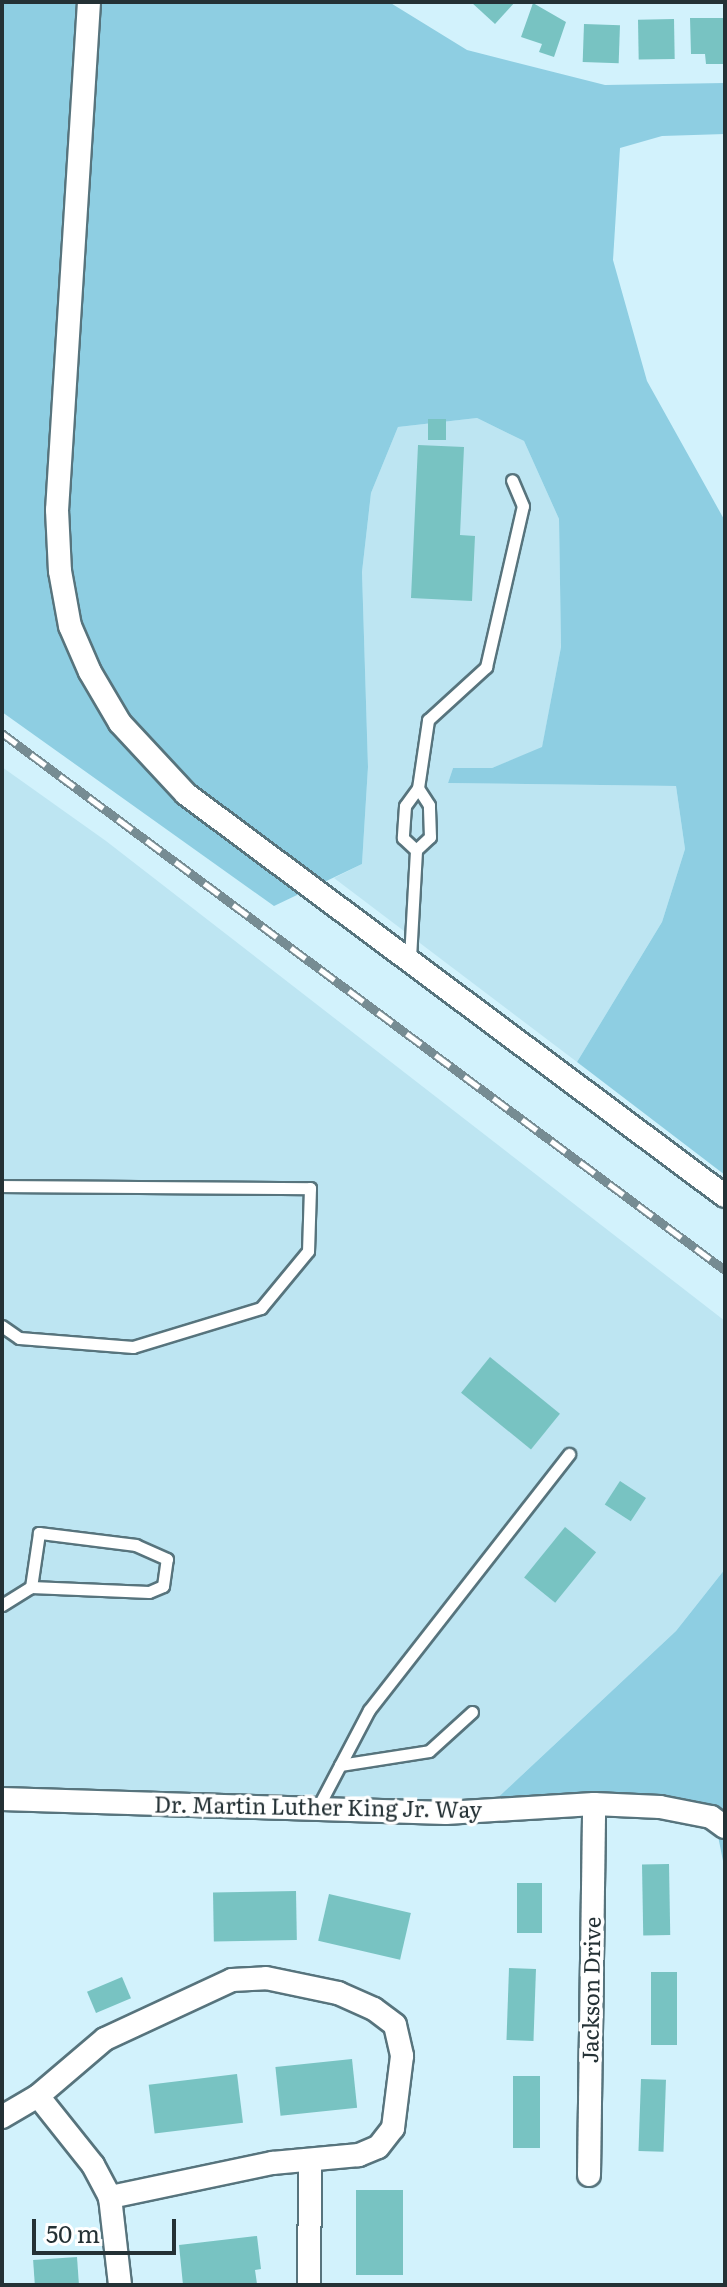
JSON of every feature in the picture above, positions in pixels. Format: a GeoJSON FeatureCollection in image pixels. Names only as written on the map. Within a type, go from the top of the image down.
{"type":"FeatureCollection","features":[{"type":"Feature","properties":{"kind":"street"},"geometry":{"type":"LineString","coordinates":[[89,2],[57,510],[60,571],[70,626],[120,723],[186,794],[410,958],[725,1196]]}},
{"type":"Feature","properties":{"kind":"street","name":"Dr. Martin Luther King Jr. Way"},"geometry":{"type":"LineString","coordinates":[[2,1799],[446,1813],[594,1804],[660,1807],[711,1817],[725,1827]]}},
{"type":"Feature","properties":{"kind":"street","name":"Jackson Drive"},"geometry":{"type":"LineString","coordinates":[[589,2175],[594,1804]]}},
{"type":"Feature","properties":{"kind":"street"},"geometry":{"type":"LineString","coordinates":[[2,2117],[38,2096],[105,2039],[232,1980],[266,1978],[338,1993],[395,2025],[402,2056],[393,2128],[378,2147],[359,2155],[310,2160],[110,2197]]}},
{"type":"Feature","properties":{"kind":"street"},"geometry":{"type":"LineString","coordinates":[[38,2096],[93,2165],[110,2197],[120,2285]]}},
{"type":"Feature","properties":{"kind":"street"},"geometry":{"type":"LineString","coordinates":[[309,2285],[310,2160]]}},
{"type":"Feature","properties":{"kind":"lane"},"geometry":{"type":"LineString","coordinates":[[416,850],[403,838],[405,806],[418,788],[428,720],[486,667],[523,506],[512,480]]}},
{"type":"Feature","properties":{"kind":"lane"},"geometry":{"type":"LineString","coordinates":[[410,958],[416,850],[430,837],[429,805],[418,788]]}},
{"type":"Feature","properties":{"kind":"lane"},"geometry":{"type":"LineString","coordinates":[[2,1186],[310,1188],[308,1251],[261,1308],[133,1347],[19,1338],[2,1326]]}},
{"type":"Feature","properties":{"kind":"lane"},"geometry":{"type":"LineString","coordinates":[[317,1809],[369,1710],[569,1454]]}},
{"type":"Feature","properties":{"kind":"lane"},"geometry":{"type":"LineString","coordinates":[[2,1605],[31,1587],[149,1592],[163,1586],[167,1559],[136,1545],[39,1533],[31,1587]]}},
{"type":"Feature","properties":{"kind":"lane"},"geometry":{"type":"LineString","coordinates":[[340,1765],[429,1751],[472,1712]]}},
{"type":"Feature","properties":{"kind":"shaded area"},"geometry":{"type":"Polygon","coordinates":[[[2,2],[389,2],[467,50],[605,85],[725,83],[725,134],[662,136],[620,148],[613,260],[647,381],[725,521],[725,1175],[577,1062],[662,922],[685,849],[676,786],[448,783],[453,768],[492,768],[542,747],[561,647],[559,519],[524,441],[477,418],[398,427],[371,493],[362,572],[368,767],[362,864],[274,906],[2,712],[2,2]]]}},
{"type":"Feature","properties":{"kind":"shaded area"},"geometry":{"type":"Polygon","coordinates":[[[477,418],[524,441],[559,519],[561,647],[542,748],[492,768],[453,768],[448,783],[676,786],[685,849],[662,922],[577,1062],[334,878],[362,864],[368,767],[362,572],[371,493],[398,427],[477,418]]]}},
{"type":"Feature","properties":{"kind":"shaded area"},"geometry":{"type":"Polygon","coordinates":[[[2,767],[106,841],[725,1321],[725,1569],[676,1631],[490,1805],[2,1790],[2,767]]]}},
{"type":"Feature","properties":{"kind":"shaded area"},"geometry":{"type":"Polygon","coordinates":[[[725,1569],[725,1871],[713,1811],[490,1805],[676,1631],[725,1569]]]}},
{"type":"Feature","properties":{"kind":"building"},"geometry":{"type":"Polygon","coordinates":[[[471,2],[515,2],[495,24],[471,2]]]}},
{"type":"Feature","properties":{"kind":"building"},"geometry":{"type":"Polygon","coordinates":[[[533,3],[566,22],[554,57],[539,52],[542,44],[521,37],[533,3]]]}},
{"type":"Feature","properties":{"kind":"building"},"geometry":{"type":"Polygon","coordinates":[[[690,18],[725,18],[725,64],[706,64],[705,54],[691,54],[690,18]]]}},
{"type":"Feature","properties":{"kind":"building"},"geometry":{"type":"Polygon","coordinates":[[[674,19],[675,59],[639,60],[638,20],[674,19]]]}},
{"type":"Feature","properties":{"kind":"building"},"geometry":{"type":"Polygon","coordinates":[[[584,24],[620,25],[619,63],[583,62],[584,24]]]}},
{"type":"Feature","properties":{"kind":"building"},"geometry":{"type":"Polygon","coordinates":[[[428,419],[446,419],[446,440],[428,440],[428,419]]]}},
{"type":"Feature","properties":{"kind":"building"},"geometry":{"type":"Polygon","coordinates":[[[418,445],[464,447],[460,535],[475,536],[472,601],[411,598],[418,445]]]}},
{"type":"Feature","properties":{"kind":"building"},"geometry":{"type":"Polygon","coordinates":[[[490,1357],[560,1414],[531,1449],[461,1393],[490,1357]]]}},
{"type":"Feature","properties":{"kind":"building"},"geometry":{"type":"Polygon","coordinates":[[[620,1481],[646,1498],[631,1521],[605,1504],[620,1481]]]}},
{"type":"Feature","properties":{"kind":"building"},"geometry":{"type":"Polygon","coordinates":[[[565,1527],[596,1552],[555,1603],[524,1578],[565,1527]]]}},
{"type":"Feature","properties":{"kind":"building"},"geometry":{"type":"Polygon","coordinates":[[[642,1864],[669,1864],[670,1935],[643,1935],[642,1864]]]}},
{"type":"Feature","properties":{"kind":"building"},"geometry":{"type":"Polygon","coordinates":[[[517,1883],[542,1883],[542,1933],[517,1933],[517,1883]]]}},
{"type":"Feature","properties":{"kind":"building"},"geometry":{"type":"Polygon","coordinates":[[[296,1891],[297,1940],[214,1941],[213,1892],[296,1891]]]}},
{"type":"Feature","properties":{"kind":"building"},"geometry":{"type":"Polygon","coordinates":[[[329,1894],[411,1913],[400,1960],[318,1941],[329,1894]]]}},
{"type":"Feature","properties":{"kind":"building"},"geometry":{"type":"Polygon","coordinates":[[[509,1968],[536,1969],[533,2041],[506,2040],[509,1968]]]}},
{"type":"Feature","properties":{"kind":"building"},"geometry":{"type":"Polygon","coordinates":[[[651,1972],[677,1972],[677,2045],[651,2045],[651,1972]]]}},
{"type":"Feature","properties":{"kind":"building"},"geometry":{"type":"Polygon","coordinates":[[[122,1977],[131,1998],[96,2013],[87,1992],[122,1977]]]}},
{"type":"Feature","properties":{"kind":"building"},"geometry":{"type":"Polygon","coordinates":[[[352,2059],[357,2108],[281,2116],[275,2067],[352,2059]]]}},
{"type":"Feature","properties":{"kind":"building"},"geometry":{"type":"Polygon","coordinates":[[[237,2074],[243,2123],[155,2133],[149,2085],[237,2074]]]}},
{"type":"Feature","properties":{"kind":"building"},"geometry":{"type":"Polygon","coordinates":[[[513,2076],[540,2076],[540,2148],[513,2148],[513,2076]]]}},
{"type":"Feature","properties":{"kind":"building"},"geometry":{"type":"Polygon","coordinates":[[[641,2079],[666,2080],[663,2152],[638,2151],[641,2079]]]}},
{"type":"Feature","properties":{"kind":"building"},"geometry":{"type":"Polygon","coordinates":[[[356,2190],[403,2190],[403,2275],[356,2275],[356,2190]]]}},
{"type":"Feature","properties":{"kind":"building"},"geometry":{"type":"Polygon","coordinates":[[[257,2236],[261,2269],[255,2270],[257,2284],[183,2285],[179,2245],[257,2236]]]}},
{"type":"Feature","properties":{"kind":"building"},"geometry":{"type":"Polygon","coordinates":[[[77,2257],[79,2285],[35,2285],[33,2260],[77,2257]]]}},
{"type":"Feature","properties":{"kind":"railway"},"geometry":{"type":"LineString","coordinates":[[2,733],[725,1270]]}}]}
